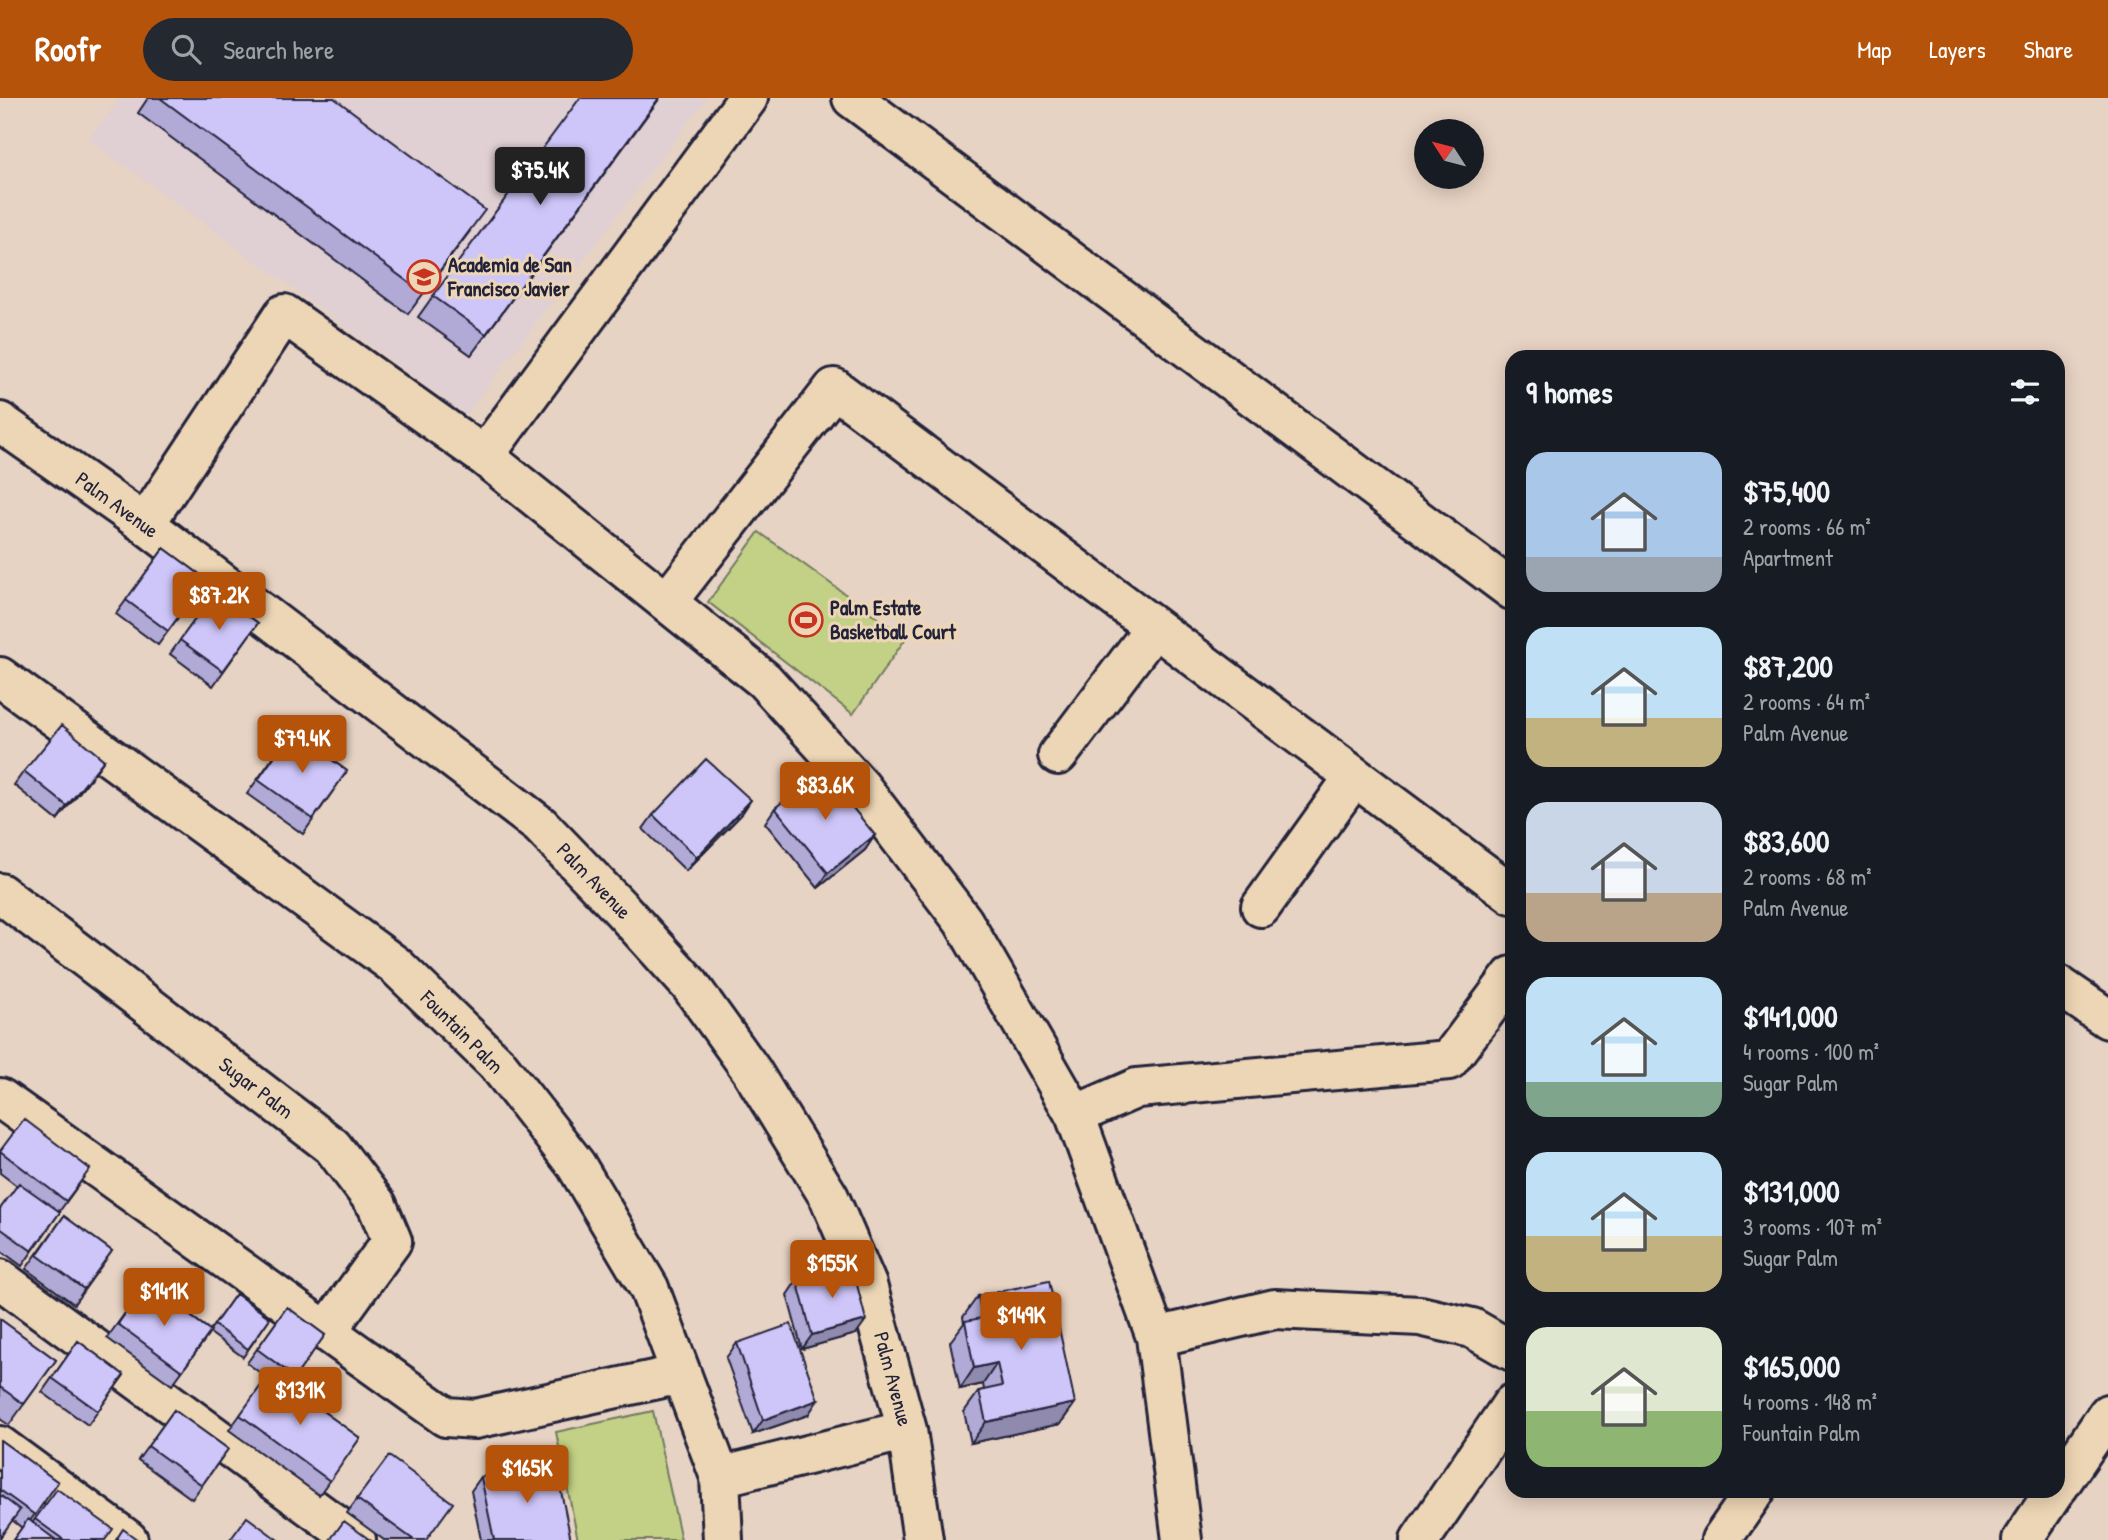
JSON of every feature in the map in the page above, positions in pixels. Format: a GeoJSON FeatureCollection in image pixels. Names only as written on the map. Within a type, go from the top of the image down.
{"type":"FeatureCollection","features":[{"type":"Feature","properties":{"kind":"street"},"geometry":{"type":"LineString","coordinates":[[484,456],[748,98]]}},
{"type":"Feature","properties":{"kind":"street"},"geometry":{"type":"LineString","coordinates":[[852,98],[1505,585]]}},
{"type":"Feature","properties":{"kind":"street"},"geometry":{"type":"LineString","coordinates":[[145,524],[284,314],[484,456],[764,680],[861,787],[963,921],[1075,1115],[1156,1337],[1182,1540]]}},
{"type":"Feature","properties":{"kind":"street"},"geometry":{"type":"LineString","coordinates":[[667,603],[834,388],[1505,889]]}},
{"type":"Feature","properties":{"kind":"street","name":"Palm Avenue"},"geometry":{"type":"LineString","coordinates":[[0,422],[145,524],[540,825],[690,985],[751,1070],[829,1197],[867,1285],[907,1430],[923,1540]]}},
{"type":"Feature","properties":{"kind":"street"},"geometry":{"type":"LineString","coordinates":[[1058,755],[1154,628]]}},
{"type":"Feature","properties":{"kind":"street","name":"Fountain Palm"},"geometry":{"type":"LineString","coordinates":[[0,677],[395,965],[498,1065],[576,1165],[649,1288],[720,1477],[723,1540]]}},
{"type":"Feature","properties":{"kind":"street"},"geometry":{"type":"LineString","coordinates":[[1261,906],[1354,777]]}},
{"type":"Feature","properties":{"kind":"street","name":"Sugar Palm"},"geometry":{"type":"LineString","coordinates":[[0,893],[332,1146],[377,1205],[391,1241],[326,1332]]}},
{"type":"Feature","properties":{"kind":"street"},"geometry":{"type":"LineString","coordinates":[[1075,1115],[1137,1088],[1449,1060],[1505,985]]}},
{"type":"Feature","properties":{"kind":"street"},"geometry":{"type":"LineString","coordinates":[[2065,990],[2108,1018]]}},
{"type":"Feature","properties":{"kind":"street"},"geometry":{"type":"LineString","coordinates":[[0,1098],[446,1417],[475,1419],[681,1374]]}},
{"type":"Feature","properties":{"kind":"street"},"geometry":{"type":"LineString","coordinates":[[0,1279],[356,1540]]}},
{"type":"Feature","properties":{"kind":"street"},"geometry":{"type":"LineString","coordinates":[[1156,1337],[1275,1309],[1288,1309],[1420,1316],[1472,1328],[1505,1347]]}},
{"type":"Feature","properties":{"kind":"street"},"geometry":{"type":"LineString","coordinates":[[1420,1540],[1505,1414]]}},
{"type":"Feature","properties":{"kind":"street"},"geometry":{"type":"LineString","coordinates":[[2065,1477],[2108,1414]]}},
{"type":"Feature","properties":{"kind":"street"},"geometry":{"type":"LineString","coordinates":[[720,1477],[907,1430]]}},
{"type":"Feature","properties":{"kind":"street"},"geometry":{"type":"LineString","coordinates":[[0,1446],[128,1540]]}},
{"type":"Feature","properties":{"kind":"street"},"geometry":{"type":"LineString","coordinates":[[1721,1540],[1750,1498]]}},
{"type":"Feature","properties":{"kind":"street"},"geometry":{"type":"LineString","coordinates":[[2031,1537],[2052,1498]]}},
{"type":"Feature","properties":{"kind":"shaded area","name":"Academia de San Francisco Javier"},"geometry":{"type":"Polygon","coordinates":[[[121,98],[707,98],[466,415],[88,139],[121,98]]]}},
{"type":"Feature","properties":{"kind":"green space","name":"Palm Estate Basketball Court"},"geometry":{"type":"Polygon","coordinates":[[[759,532],[906,638],[853,714],[708,602],[759,532]]]}},
{"type":"Feature","properties":{"kind":"green space"},"geometry":{"type":"Polygon","coordinates":[[[653,1411],[681,1540],[578,1540],[556,1432],[653,1411]]]}},
{"type":"Feature","properties":{"kind":"building"},"geometry":{"type":"Polygon","coordinates":[[[160,98],[334,98],[485,210],[423,293],[160,98]]]}},
{"type":"Feature","properties":{"kind":"building"},"geometry":{"type":"Polygon","coordinates":[[[580,98],[659,98],[486,334],[433,296],[580,98]]]}},
{"type":"Feature","properties":{"kind":"building"},"geometry":{"type":"Polygon","coordinates":[[[164,548],[206,579],[168,631],[126,600],[164,548]]]}},
{"type":"Feature","properties":{"kind":"building"},"geometry":{"type":"Polygon","coordinates":[[[215,592],[258,623],[223,671],[180,640],[215,592]]]}},
{"type":"Feature","properties":{"kind":"building"},"geometry":{"type":"Polygon","coordinates":[[[62,725],[104,760],[67,806],[24,771],[62,725]]]}},
{"type":"Feature","properties":{"kind":"building"},"geometry":{"type":"Polygon","coordinates":[[[292,731],[347,771],[313,819],[258,780],[292,731]]]}},
{"type":"Feature","properties":{"kind":"building"},"geometry":{"type":"Polygon","coordinates":[[[706,759],[751,800],[697,857],[653,815],[706,759]]]}},
{"type":"Feature","properties":{"kind":"building"},"geometry":{"type":"Polygon","coordinates":[[[822,770],[875,835],[828,873],[775,808],[822,770]]]}},
{"type":"Feature","properties":{"kind":"building"},"geometry":{"type":"Polygon","coordinates":[[[24,1119],[90,1169],[66,1201],[0,1151],[24,1119]]]}},
{"type":"Feature","properties":{"kind":"building"},"geometry":{"type":"Polygon","coordinates":[[[19,1183],[60,1212],[32,1251],[0,1228],[0,1209],[19,1183]]]}},
{"type":"Feature","properties":{"kind":"building"},"geometry":{"type":"Polygon","coordinates":[[[64,1216],[112,1251],[84,1289],[37,1255],[64,1216]]]}},
{"type":"Feature","properties":{"kind":"building"},"geometry":{"type":"Polygon","coordinates":[[[852,1265],[866,1320],[812,1335],[797,1280],[852,1265]]]}},
{"type":"Feature","properties":{"kind":"building"},"geometry":{"type":"Polygon","coordinates":[[[1049,1281],[1075,1403],[986,1422],[979,1391],[1002,1386],[997,1363],[974,1368],[965,1321],[982,1318],[978,1296],[1049,1281]]]}},
{"type":"Feature","properties":{"kind":"building"},"geometry":{"type":"Polygon","coordinates":[[[146,1284],[211,1331],[182,1371],[118,1324],[146,1284]]]}},
{"type":"Feature","properties":{"kind":"building"},"geometry":{"type":"Polygon","coordinates":[[[236,1294],[270,1318],[248,1349],[214,1325],[236,1294]]]}},
{"type":"Feature","properties":{"kind":"building"},"geometry":{"type":"Polygon","coordinates":[[[287,1307],[325,1335],[295,1377],[257,1349],[287,1307]]]}},
{"type":"Feature","properties":{"kind":"building"},"geometry":{"type":"Polygon","coordinates":[[[0,1319],[56,1360],[24,1404],[0,1387],[0,1319]]]}},
{"type":"Feature","properties":{"kind":"building"},"geometry":{"type":"Polygon","coordinates":[[[791,1324],[818,1400],[763,1420],[737,1343],[791,1324]]]}},
{"type":"Feature","properties":{"kind":"building"},"geometry":{"type":"Polygon","coordinates":[[[78,1341],[124,1375],[98,1411],[52,1378],[78,1341]]]}},
{"type":"Feature","properties":{"kind":"building"},"geometry":{"type":"Polygon","coordinates":[[[270,1373],[360,1438],[330,1481],[240,1415],[270,1373]]]}},
{"type":"Feature","properties":{"kind":"building"},"geometry":{"type":"Polygon","coordinates":[[[174,1410],[228,1449],[202,1485],[148,1446],[174,1410]]]}},
{"type":"Feature","properties":{"kind":"building"},"geometry":{"type":"Polygon","coordinates":[[[0,1440],[58,1482],[35,1515],[0,1490],[0,1440]]]}},
{"type":"Feature","properties":{"kind":"building"},"geometry":{"type":"Polygon","coordinates":[[[389,1456],[453,1503],[426,1540],[414,1540],[357,1499],[389,1456]]]}},
{"type":"Feature","properties":{"kind":"building"},"geometry":{"type":"Polygon","coordinates":[[[555,1462],[571,1540],[494,1540],[481,1477],[555,1462]]]}},
{"type":"Feature","properties":{"kind":"building"},"geometry":{"type":"Polygon","coordinates":[[[57,1489],[113,1529],[105,1540],[64,1540],[35,1519],[57,1489]]]}},
{"type":"Feature","properties":{"kind":"building"},"geometry":{"type":"Polygon","coordinates":[[[0,1495],[20,1510],[0,1537],[0,1495]]]}},
{"type":"Feature","properties":{"kind":"building"},"geometry":{"type":"Polygon","coordinates":[[[247,1517],[278,1540],[230,1540],[247,1517]]]}},
{"type":"Feature","properties":{"kind":"building"},"geometry":{"type":"Polygon","coordinates":[[[28,1519],[56,1540],[13,1540],[28,1519]]]}},
{"type":"Feature","properties":{"kind":"building"},"geometry":{"type":"Polygon","coordinates":[[[344,1521],[370,1540],[330,1540],[344,1521]]]}},
{"type":"Feature","properties":{"kind":"building"},"geometry":{"type":"Polygon","coordinates":[[[123,1529],[138,1540],[116,1540],[123,1529]]]}},
{"type":"Feature","properties":{"kind":"place","name":"Academia de San Francisco Javier"},"geometry":{"type":"Point","coordinates":[424,277]}},
{"type":"Feature","properties":{"kind":"place","name":"Palm Estate Basketball Court"},"geometry":{"type":"Point","coordinates":[806,620]}}]}
